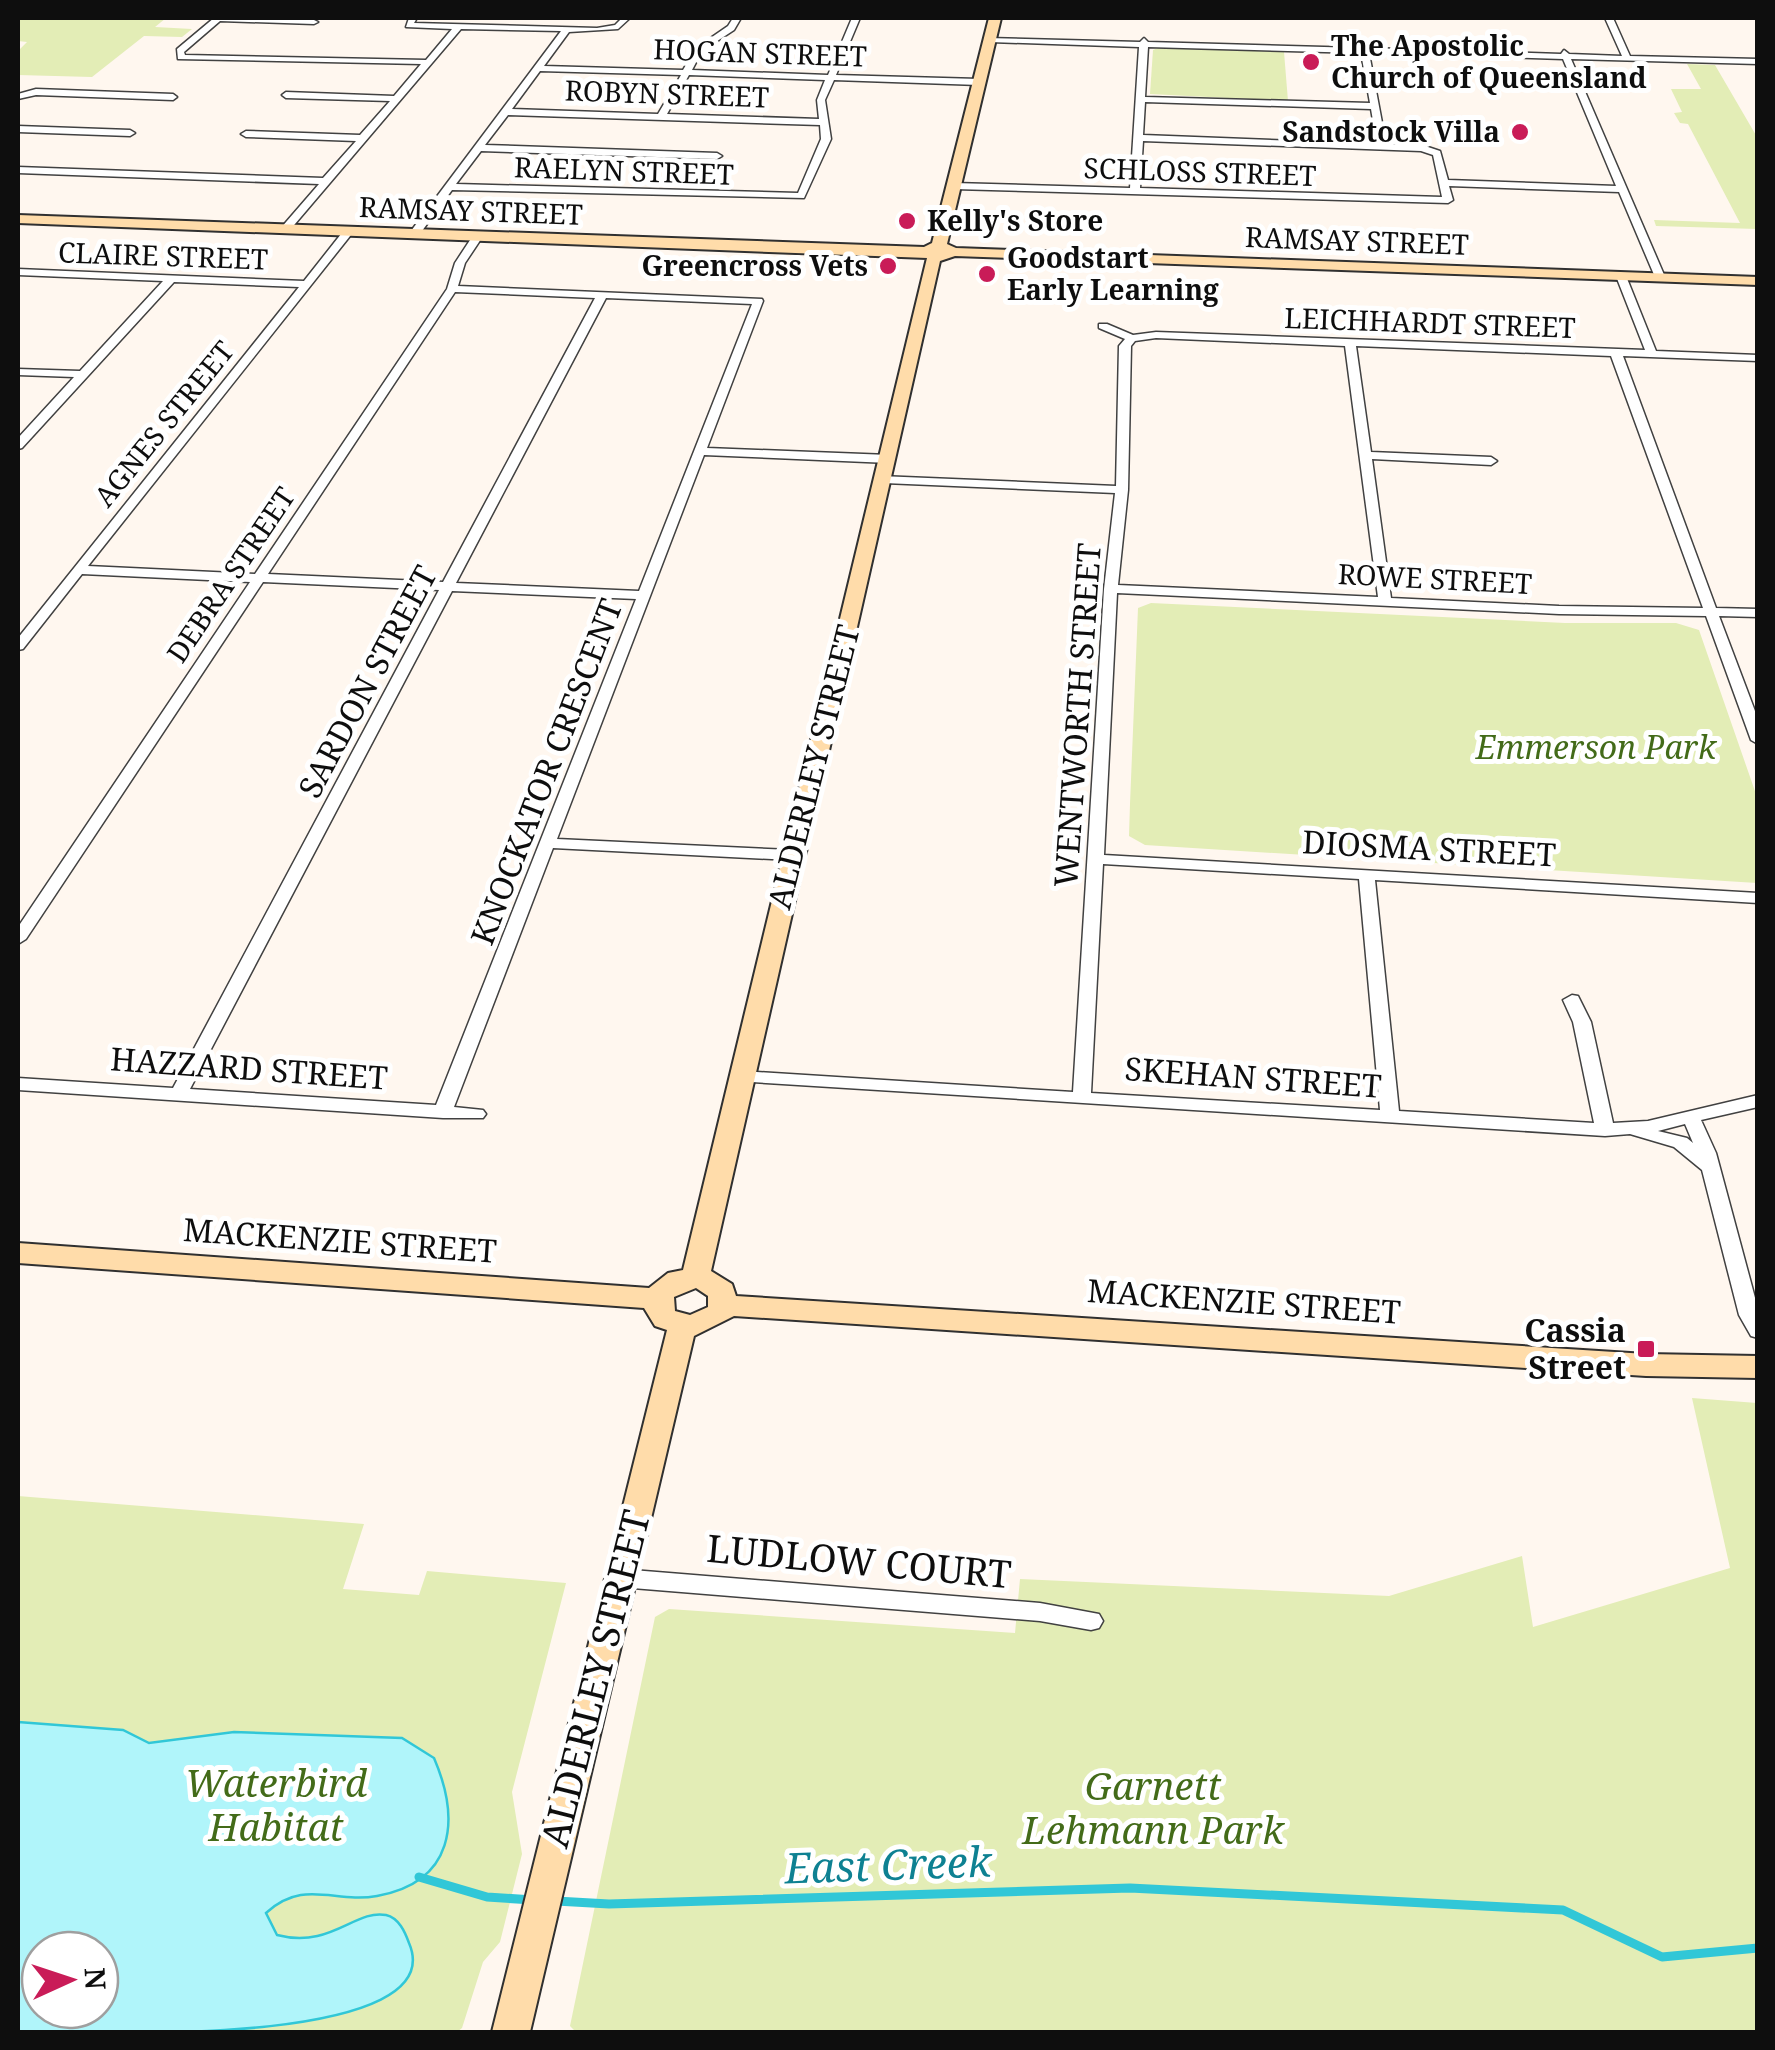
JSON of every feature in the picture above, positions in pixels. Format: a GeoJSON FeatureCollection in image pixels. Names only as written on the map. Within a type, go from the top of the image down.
{"type":"FeatureCollection","features":[{"type":"Feature","properties":{"kind":"street"},"geometry":{"type":"LineString","coordinates":[[314,22],[218,18],[180,52],[180,57],[426,62]]}},
{"type":"Feature","properties":{"kind":"street"},"geometry":{"type":"LineString","coordinates":[[510,28],[519,18]]}},
{"type":"Feature","properties":{"kind":"street"},"geometry":{"type":"LineString","coordinates":[[411,21],[458,27],[567,30],[612,28],[626,18]]}},
{"type":"Feature","properties":{"kind":"street"},"geometry":{"type":"LineString","coordinates":[[660,117],[699,50],[732,28],[737,18]]}},
{"type":"Feature","properties":{"kind":"street"},"geometry":{"type":"LineString","coordinates":[[824,122],[822,100],[856,18]]}},
{"type":"Feature","properties":{"kind":"street","name":"ALDERLEY STREET"},"geometry":{"type":"LineString","coordinates":[[695,1278],[792,855],[995,18]]}},
{"type":"Feature","properties":{"kind":"street"},"geometry":{"type":"LineString","coordinates":[[1609,18],[1626,56]]}},
{"type":"Feature","properties":{"kind":"street"},"geometry":{"type":"LineString","coordinates":[[285,229],[458,27]]}},
{"type":"Feature","properties":{"kind":"street"},"geometry":{"type":"LineString","coordinates":[[415,234],[567,30]]}},
{"type":"Feature","properties":{"kind":"street"},"geometry":{"type":"LineString","coordinates":[[990,38],[1758,60]]}},
{"type":"Feature","properties":{"kind":"street"},"geometry":{"type":"LineString","coordinates":[[1135,192],[1144,42]]}},
{"type":"Feature","properties":{"kind":"street"},"geometry":{"type":"LineString","coordinates":[[1365,48],[1382,146]]}},
{"type":"Feature","properties":{"kind":"street"},"geometry":{"type":"LineString","coordinates":[[1565,54],[1660,277]]}},
{"type":"Feature","properties":{"kind":"street","name":"HOGAN STREET"},"geometry":{"type":"LineString","coordinates":[[540,68],[979,82]]}},
{"type":"Feature","properties":{"kind":"street"},"geometry":{"type":"LineString","coordinates":[[21,95],[173,96]]}},
{"type":"Feature","properties":{"kind":"street"},"geometry":{"type":"LineString","coordinates":[[286,96],[395,100]]}},
{"type":"Feature","properties":{"kind":"street"},"geometry":{"type":"LineString","coordinates":[[1140,99],[1375,106]]}},
{"type":"Feature","properties":{"kind":"street","name":"ROBYN STREET"},"geometry":{"type":"LineString","coordinates":[[508,112],[824,122]]}},
{"type":"Feature","properties":{"kind":"street","name":"RAELYN STREET"},"geometry":{"type":"LineString","coordinates":[[452,187],[794,199],[805,192],[826,139],[824,122]]}},
{"type":"Feature","properties":{"kind":"street"},"geometry":{"type":"LineString","coordinates":[[18,129],[130,133]]}},
{"type":"Feature","properties":{"kind":"street"},"geometry":{"type":"LineString","coordinates":[[246,134],[361,138]]}},
{"type":"Feature","properties":{"kind":"street"},"geometry":{"type":"LineString","coordinates":[[1138,138],[1417,147],[1438,154],[1445,183],[1622,189]]}},
{"type":"Feature","properties":{"kind":"street"},"geometry":{"type":"LineString","coordinates":[[482,148],[717,156]]}},
{"type":"Feature","properties":{"kind":"street"},"geometry":{"type":"LineString","coordinates":[[18,170],[324,181]]}},
{"type":"Feature","properties":{"kind":"street","name":"SCHLOSS STREET"},"geometry":{"type":"LineString","coordinates":[[954,186],[1444,202],[1448,198],[1445,183]]}},
{"type":"Feature","properties":{"kind":"street","name":"RAMSAY STREET"},"geometry":{"type":"LineString","coordinates":[[18,219],[1758,281]]}},
{"type":"Feature","properties":{"kind":"street","name":"AGNES STREET"},"geometry":{"type":"LineString","coordinates":[[18,646],[349,231]]}},
{"type":"Feature","properties":{"kind":"street","name":"DEBRA STREET"},"geometry":{"type":"LineString","coordinates":[[18,938],[452,288],[460,263],[478,236]]}},
{"type":"Feature","properties":{"kind":"street","name":"CLAIRE STREET"},"geometry":{"type":"LineString","coordinates":[[18,272],[306,284]]}},
{"type":"Feature","properties":{"kind":"street"},"geometry":{"type":"LineString","coordinates":[[1621,276],[1652,354]]}},
{"type":"Feature","properties":{"kind":"street"},"geometry":{"type":"LineString","coordinates":[[18,444],[171,279]]}},
{"type":"Feature","properties":{"kind":"street","name":"KNOCKATOR CRESCENT"},"geometry":{"type":"LineString","coordinates":[[443,1112],[700,451],[764,299],[452,288]]}},
{"type":"Feature","properties":{"kind":"street","name":"SARDON STREET"},"geometry":{"type":"LineString","coordinates":[[179,1094],[451,587],[602,295]]}},
{"type":"Feature","properties":{"kind":"street","name":"LEICHHARDT STREET"},"geometry":{"type":"LineString","coordinates":[[1104,326],[1132,338],[1156,335],[1758,358]]}},
{"type":"Feature","properties":{"kind":"street","name":"WENTWORTH STREET"},"geometry":{"type":"LineString","coordinates":[[1082,1098],[1110,590],[1122,490],[1125,346],[1132,338]]}},
{"type":"Feature","properties":{"kind":"street"},"geometry":{"type":"LineString","coordinates":[[1350,344],[1385,602]]}},
{"type":"Feature","properties":{"kind":"street"},"geometry":{"type":"LineString","coordinates":[[1616,352],[1758,740]]}},
{"type":"Feature","properties":{"kind":"street"},"geometry":{"type":"LineString","coordinates":[[18,372],[83,374]]}},
{"type":"Feature","properties":{"kind":"street"},"geometry":{"type":"LineString","coordinates":[[700,451],[1122,490]]}},
{"type":"Feature","properties":{"kind":"street"},"geometry":{"type":"LineString","coordinates":[[1367,456],[1492,460]]}},
{"type":"Feature","properties":{"kind":"street"},"geometry":{"type":"LineString","coordinates":[[79,570],[644,596]]}},
{"type":"Feature","properties":{"kind":"street","name":"ROWE STREET"},"geometry":{"type":"LineString","coordinates":[[1110,590],[1559,610],[1758,613]]}},
{"type":"Feature","properties":{"kind":"street"},"geometry":{"type":"LineString","coordinates":[[550,844],[792,855]]}},
{"type":"Feature","properties":{"kind":"street","name":"DIOSMA STREET"},"geometry":{"type":"LineString","coordinates":[[1097,859],[1758,898]]}},
{"type":"Feature","properties":{"kind":"street"},"geometry":{"type":"LineString","coordinates":[[1368,876],[1390,1117]]}},
{"type":"Feature","properties":{"kind":"street"},"geometry":{"type":"LineString","coordinates":[[1572,1000],[1582,1022],[1605,1130]]}},
{"type":"Feature","properties":{"kind":"street","name":"SKEHAN STREET"},"geometry":{"type":"LineString","coordinates":[[742,1077],[1605,1130],[1691,1118],[1758,1101]]}},
{"type":"Feature","properties":{"kind":"street","name":"HAZZARD STREET"},"geometry":{"type":"LineString","coordinates":[[18,1084],[477,1114]]}},
{"type":"Feature","properties":{"kind":"street"},"geometry":{"type":"LineString","coordinates":[[1691,1118],[1711,1168],[1749,1315],[1758,1331]]}},
{"type":"Feature","properties":{"kind":"street"},"geometry":{"type":"LineString","coordinates":[[1628,1129],[1680,1142],[1711,1168]]}},
{"type":"Feature","properties":{"kind":"street","name":"MACKENZIE STREET"},"geometry":{"type":"LineString","coordinates":[[18,1252],[658,1300]]}},
{"type":"Feature","properties":{"kind":"street"},"geometry":{"type":"LineString","coordinates":[[695,1278],[717,1285],[725,1305],[707,1323],[682,1326],[662,1316],[658,1300],[668,1285],[695,1278]]}},
{"type":"Feature","properties":{"kind":"street","name":"MACKENZIE STREET"},"geometry":{"type":"LineString","coordinates":[[725,1305],[1646,1365],[1758,1367]]}},
{"type":"Feature","properties":{"kind":"street","name":"ALDERLEY STREET"},"geometry":{"type":"LineString","coordinates":[[511,2032],[682,1326]]}},
{"type":"Feature","properties":{"kind":"street","name":"LUDLOW COURT"},"geometry":{"type":"LineString","coordinates":[[620,1578],[1040,1612],[1092,1622]]}},
{"type":"Feature","properties":{"kind":"green space"},"geometry":{"type":"Polygon","coordinates":[[[18,18],[166,18],[155,27],[192,29],[182,37],[144,36],[92,77],[18,75],[18,51],[27,42],[18,41],[18,18]]]}},
{"type":"Feature","properties":{"kind":"green space"},"geometry":{"type":"Polygon","coordinates":[[[1153,50],[1284,52],[1288,101],[1150,94],[1153,50]]]}},
{"type":"Feature","properties":{"kind":"green space"},"geometry":{"type":"Polygon","coordinates":[[[1687,64],[1715,65],[1757,137],[1757,229],[1656,226],[1654,220],[1740,223],[1688,124],[1680,123],[1674,113],[1682,112],[1671,89],[1701,89],[1687,64]]]}},
{"type":"Feature","properties":{"kind":"green space","name":"Emmerson Park"},"geometry":{"type":"Polygon","coordinates":[[[1151,603],[1565,623],[1676,623],[1699,630],[1757,797],[1757,883],[1145,845],[1129,836],[1138,608],[1151,603]]]}},
{"type":"Feature","properties":{"kind":"green space","name":"Garnett Lehmann Park"},"geometry":{"type":"Polygon","coordinates":[[[1692,1398],[1757,1403],[1757,2032],[576,2032],[570,2026],[655,1617],[669,1609],[1015,1633],[1020,1579],[1389,1596],[1522,1556],[1533,1627],[1730,1568],[1692,1398]]]}},
{"type":"Feature","properties":{"kind":"green space","name":"Waterbird Habitat"},"geometry":{"type":"Polygon","coordinates":[[[18,1496],[364,1524],[343,1589],[419,1595],[427,1571],[566,1583],[512,1792],[522,1854],[500,1942],[483,1962],[462,2028],[457,2032],[18,2032],[18,1496]]]}},
{"type":"Feature","properties":{"kind":"water"},"geometry":{"type":"Polygon","coordinates":[[[18,1722],[123,1730],[149,1743],[234,1732],[402,1738],[434,1758],[447,1804],[448,1826],[436,1863],[422,1877],[403,1889],[377,1896],[293,1897],[266,1913],[277,1935],[296,1938],[327,1933],[375,1915],[395,1919],[409,1943],[408,1978],[375,2002],[321,2018],[252,2028],[110,2034],[18,2032],[18,1722]]]}},
{"type":"Feature","properties":{"kind":"waterway","name":"East Creek"},"geometry":{"type":"LineString","coordinates":[[419,1877],[487,1897],[533,1900]]}},
{"type":"Feature","properties":{"kind":"waterway","name":"East Creek"},"geometry":{"type":"LineString","coordinates":[[556,1901],[609,1904],[1130,1888],[1563,1910],[1662,1957],[1758,1948]]}},
{"type":"Feature","properties":{"kind":"place","name":"The Apostolic Church of Queensland"},"geometry":{"type":"Point","coordinates":[1311,62]}},
{"type":"Feature","properties":{"kind":"place","name":"Sandstock Villa"},"geometry":{"type":"Point","coordinates":[1520,132]}},
{"type":"Feature","properties":{"kind":"place","name":"Kelly's Store"},"geometry":{"type":"Point","coordinates":[907,221]}},
{"type":"Feature","properties":{"kind":"place","name":"Greencross Vets"},"geometry":{"type":"Point","coordinates":[888,266]}},
{"type":"Feature","properties":{"kind":"place","name":"Goodstart Early Learning"},"geometry":{"type":"Point","coordinates":[987,274]}},
{"type":"Feature","properties":{"kind":"place","name":"Cassia Street"},"geometry":{"type":"Point","coordinates":[1646,1349]}}]}
